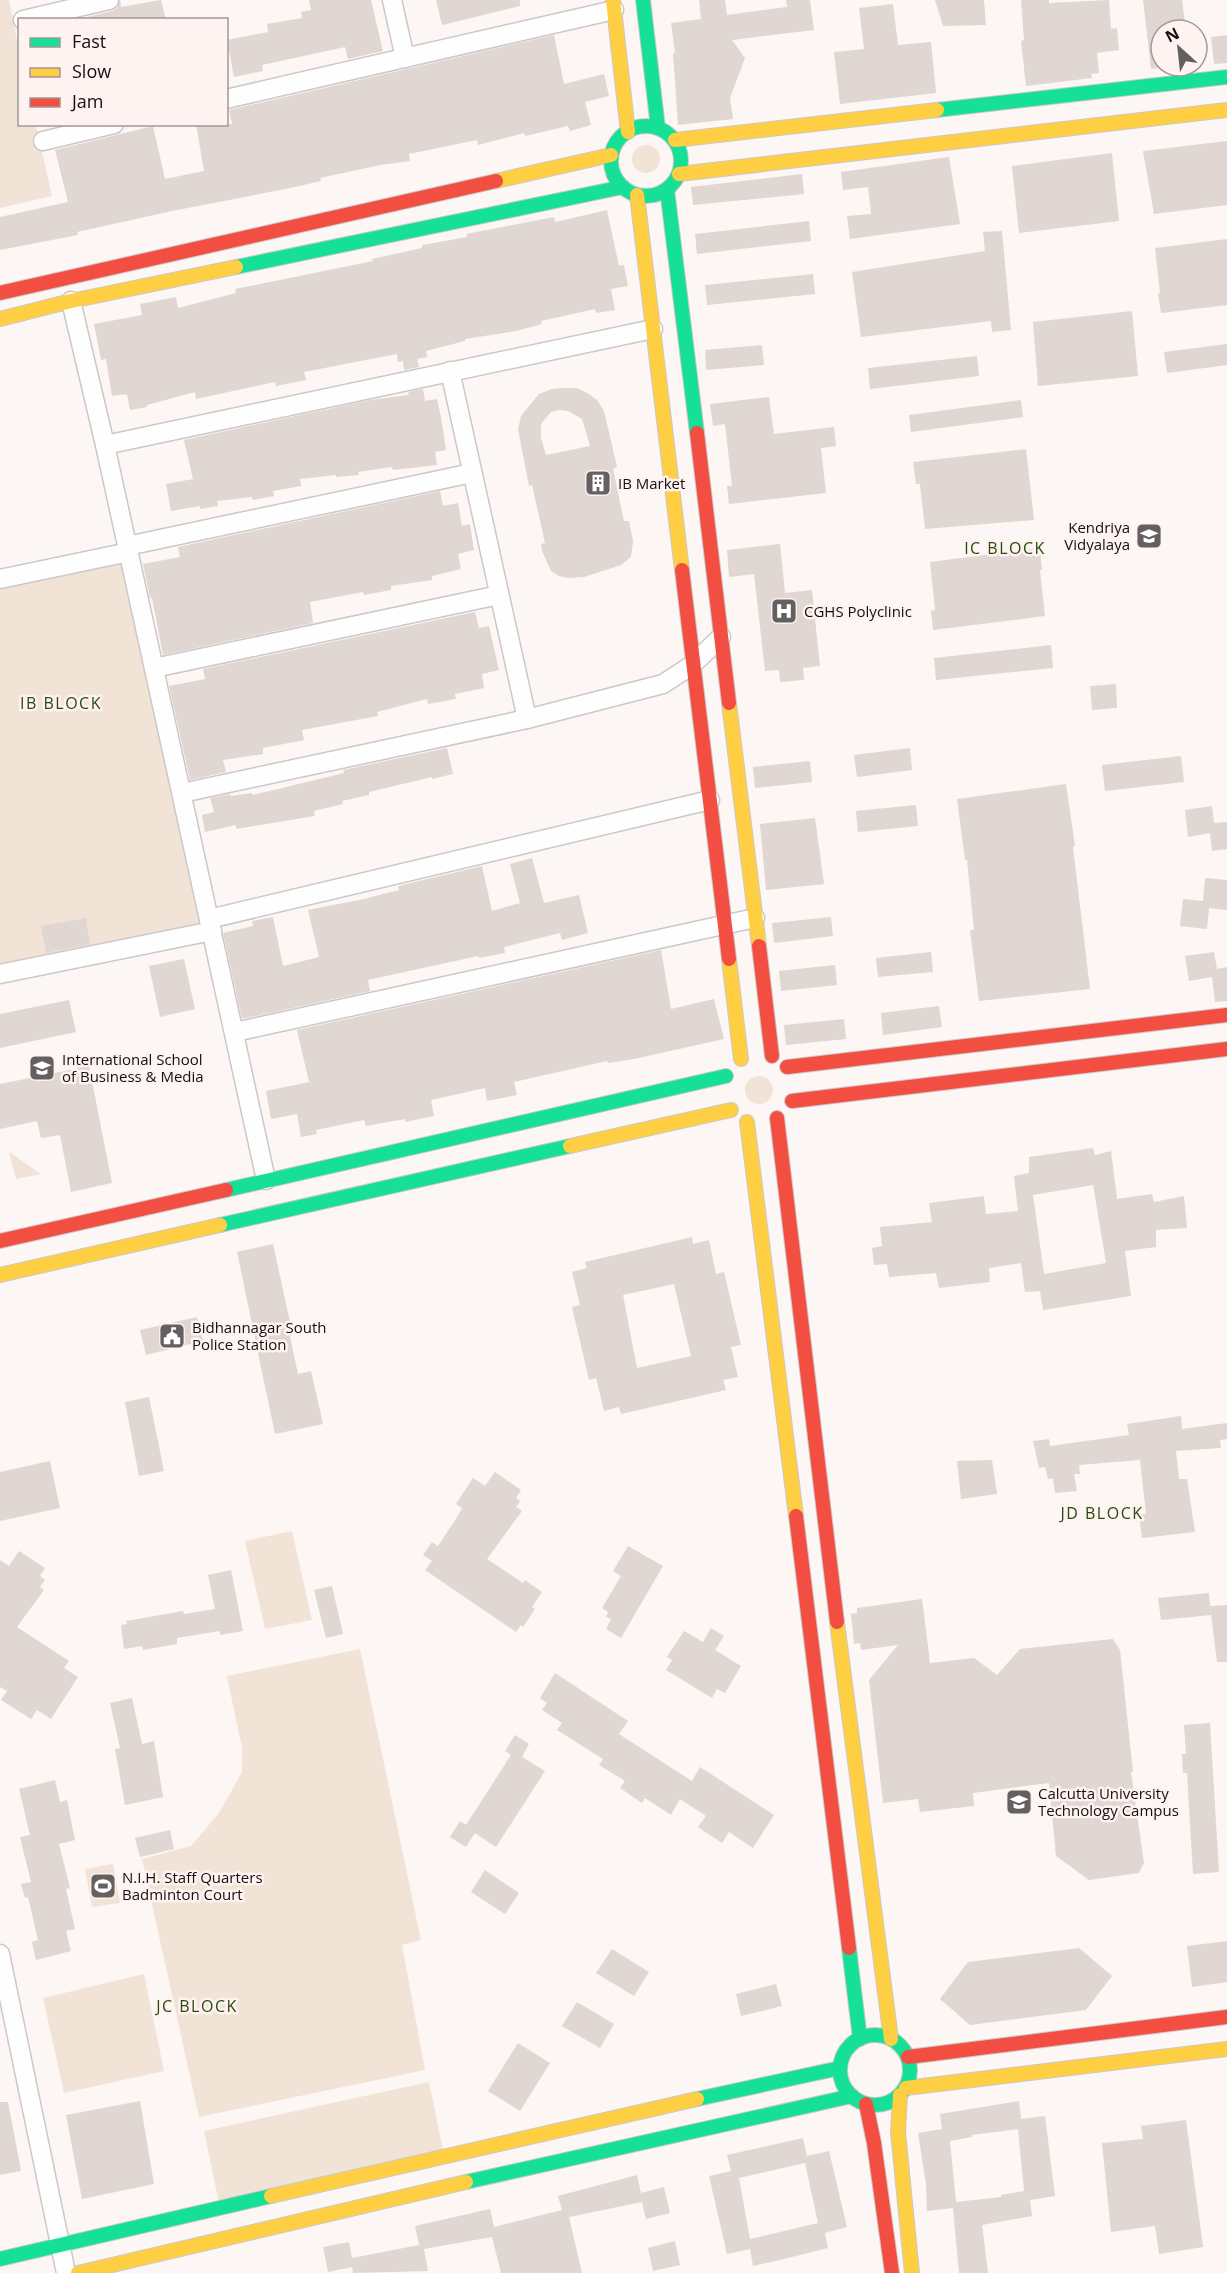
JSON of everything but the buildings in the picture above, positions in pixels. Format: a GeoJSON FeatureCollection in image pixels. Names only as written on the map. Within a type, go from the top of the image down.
{"type":"FeatureCollection","features":[{"type":"Feature","properties":{"kind":"street"},"geometry":{"type":"LineString","coordinates":[[28,18],[109,0]]}},
{"type":"Feature","properties":{"kind":"street"},"geometry":{"type":"LineString","coordinates":[[392,0],[405,58]]}},
{"type":"Feature","properties":{"kind":"street"},"geometry":{"type":"LineString","coordinates":[[643,0],[658,128]]}},
{"type":"Feature","properties":{"kind":"street"},"geometry":{"type":"LineString","coordinates":[[228,99],[405,58],[613,5],[628,132]]}},
{"type":"Feature","properties":{"kind":"street"},"geometry":{"type":"LineString","coordinates":[[675,140],[1227,77]]}},
{"type":"Feature","properties":{"kind":"street"},"geometry":{"type":"LineString","coordinates":[[679,174],[1227,111]]}},
{"type":"Feature","properties":{"kind":"street"},"geometry":{"type":"LineString","coordinates":[[43,141],[106,126]]}},
{"type":"Feature","properties":{"kind":"street"},"geometry":{"type":"LineString","coordinates":[[647,126],[667,132],[675,140],[682,164],[679,174],[668,189],[649,196],[637,195],[622,187],[613,173],[611,155],[616,143],[628,132],[647,126]]}},
{"type":"Feature","properties":{"kind":"street"},"geometry":{"type":"LineString","coordinates":[[0,293],[611,155]]}},
{"type":"Feature","properties":{"kind":"street"},"geometry":{"type":"LineString","coordinates":[[0,319],[71,301],[622,187]]}},
{"type":"Feature","properties":{"kind":"street"},"geometry":{"type":"LineString","coordinates":[[668,189],[755,918],[756,1056]]}},
{"type":"Feature","properties":{"kind":"street"},"geometry":{"type":"LineString","coordinates":[[637,195],[724,924],[756,1056]]}},
{"type":"Feature","properties":{"kind":"street"},"geometry":{"type":"LineString","coordinates":[[159,257],[163,282]]}},
{"type":"Feature","properties":{"kind":"street"},"geometry":{"type":"LineString","coordinates":[[71,301],[105,445],[266,1180]]}},
{"type":"Feature","properties":{"kind":"street"},"geometry":{"type":"LineString","coordinates":[[105,445],[653,329]]}},
{"type":"Feature","properties":{"kind":"street"},"geometry":{"type":"LineString","coordinates":[[450,371],[527,719]]}},
{"type":"Feature","properties":{"kind":"street"},"geometry":{"type":"LineString","coordinates":[[0,579],[472,473]]}},
{"type":"Feature","properties":{"kind":"street"},"geometry":{"type":"LineString","coordinates":[[154,668],[499,595]]}},
{"type":"Feature","properties":{"kind":"street"},"geometry":{"type":"LineString","coordinates":[[182,793],[527,719],[663,684],[692,664],[721,637]]}},
{"type":"Feature","properties":{"kind":"street"},"geometry":{"type":"LineString","coordinates":[[0,974],[210,925],[710,800]]}},
{"type":"Feature","properties":{"kind":"street"},"geometry":{"type":"LineString","coordinates":[[235,1032],[755,918]]}},
{"type":"Feature","properties":{"kind":"street"},"geometry":{"type":"LineString","coordinates":[[792,1101],[1227,1015]]}},
{"type":"Feature","properties":{"kind":"street"},"geometry":{"type":"LineString","coordinates":[[791,1078],[1006,1059],[1227,1049]]}},
{"type":"Feature","properties":{"kind":"street"},"geometry":{"type":"LineString","coordinates":[[756,1056],[779,1060],[791,1078],[792,1101],[784,1114],[762,1124],[738,1118],[728,1106],[725,1086],[728,1071],[756,1056]]}},
{"type":"Feature","properties":{"kind":"street"},"geometry":{"type":"LineString","coordinates":[[0,1275],[369,1174],[656,1110],[725,1086]]}},
{"type":"Feature","properties":{"kind":"street"},"geometry":{"type":"LineString","coordinates":[[0,1241],[266,1180],[369,1174],[656,1110],[731,1110]]}},
{"type":"Feature","properties":{"kind":"street"},"geometry":{"type":"LineString","coordinates":[[777,1119],[891,2039]]}},
{"type":"Feature","properties":{"kind":"street"},"geometry":{"type":"LineString","coordinates":[[747,1122],[860,2039]]}},
{"type":"Feature","properties":{"kind":"street"},"geometry":{"type":"LineString","coordinates":[[0,1954],[66,2273]]}},
{"type":"Feature","properties":{"kind":"street"},"geometry":{"type":"LineString","coordinates":[[912,2273],[898,2132],[903,2091],[911,2073],[908,2057],[904,2050],[891,2039],[876,2035],[853,2043],[845,2052],[840,2068],[844,2088],[866,2104],[878,2105],[890,2102],[903,2091],[1141,2043],[1227,2017]]}},
{"type":"Feature","properties":{"kind":"street"},"geometry":{"type":"LineString","coordinates":[[908,2057],[1141,2043],[1227,2049]]}},
{"type":"Feature","properties":{"kind":"street"},"geometry":{"type":"LineString","coordinates":[[78,2273],[444,2172],[554,2130],[840,2068]]}},
{"type":"Feature","properties":{"kind":"street"},"geometry":{"type":"LineString","coordinates":[[0,2259],[444,2172],[561,2160],[852,2096]]}},
{"type":"Feature","properties":{"kind":"street"},"geometry":{"type":"LineString","coordinates":[[866,2104],[874,2143],[892,2273]]}},
{"type":"Feature","properties":{"kind":"shaded area"},"geometry":{"type":"Polygon","coordinates":[[[0,0],[9,0],[18,45],[18,126],[36,126],[52,196],[0,208],[0,0]]]}},
{"type":"Feature","properties":{"kind":"shaded area"},"geometry":{"type":"Polygon","coordinates":[[[646,145],[656,149],[660,159],[656,169],[646,173],[636,169],[632,159],[636,149],[646,145]]]}},
{"type":"Feature","properties":{"kind":"shaded area"},"geometry":{"type":"Polygon","coordinates":[[[125,554],[203,924],[0,967],[0,583],[125,554]]]}},
{"type":"Feature","properties":{"kind":"shaded area"},"geometry":{"type":"Polygon","coordinates":[[[759,1076],[769,1080],[773,1090],[769,1100],[759,1104],[749,1100],[745,1090],[749,1080],[759,1076]]]}},
{"type":"Feature","properties":{"kind":"shaded area"},"geometry":{"type":"Polygon","coordinates":[[[9,1152],[41,1174],[16,1179],[9,1152]]]}},
{"type":"Feature","properties":{"kind":"shaded area"},"geometry":{"type":"Polygon","coordinates":[[[292,1531],[312,1620],[265,1629],[245,1541],[292,1531]]]}},
{"type":"Feature","properties":{"kind":"shaded area"},"geometry":{"type":"Polygon","coordinates":[[[360,1649],[421,1940],[402,1945],[425,2070],[199,2117],[142,1859],[191,1846],[219,1813],[242,1772],[242,1748],[227,1676],[360,1649]]]}},
{"type":"Feature","properties":{"kind":"shaded area","name":"N.I.H. Staff Quarters Badminton Court"},"geometry":{"type":"Polygon","coordinates":[[[113,1864],[120,1903],[92,1907],[85,1869],[113,1864]]]}},
{"type":"Feature","properties":{"kind":"shaded area"},"geometry":{"type":"Polygon","coordinates":[[[144,1974],[164,2071],[64,2093],[43,1998],[144,1974]]]}},
{"type":"Feature","properties":{"kind":"shaded area"},"geometry":{"type":"Polygon","coordinates":[[[429,2082],[443,2150],[219,2203],[204,2131],[429,2082]]]}},
{"type":"Feature","properties":{"kind":"traffic: fast"},"geometry":{"type":"LineString","coordinates":[[643,0],[658,128]]}},
{"type":"Feature","properties":{"kind":"traffic: fast"},"geometry":{"type":"LineString","coordinates":[[937,110],[1227,77]]}},
{"type":"Feature","properties":{"kind":"traffic: fast"},"geometry":{"type":"LineString","coordinates":[[646,126],[659,129],[671,136],[678,148],[681,161],[678,174],[671,186],[659,193],[646,196],[633,193],[621,186],[614,174],[611,161],[614,148],[621,136],[633,129],[646,126]]}},
{"type":"Feature","properties":{"kind":"traffic: fast"},"geometry":{"type":"LineString","coordinates":[[236,267],[623,187]]}},
{"type":"Feature","properties":{"kind":"traffic: fast"},"geometry":{"type":"LineString","coordinates":[[667,189],[697,433]]}},
{"type":"Feature","properties":{"kind":"traffic: fast"},"geometry":{"type":"LineString","coordinates":[[226,1190],[726,1076]]}},
{"type":"Feature","properties":{"kind":"traffic: fast"},"geometry":{"type":"LineString","coordinates":[[220,1225],[570,1146]]}},
{"type":"Feature","properties":{"kind":"traffic: fast"},"geometry":{"type":"LineString","coordinates":[[849,1948],[860,2039]]}},
{"type":"Feature","properties":{"kind":"traffic: fast"},"geometry":{"type":"LineString","coordinates":[[875,2035],[888,2038],[900,2045],[907,2057],[910,2070],[907,2083],[900,2095],[888,2102],[875,2105],[862,2102],[850,2095],[843,2083],[840,2070],[843,2057],[850,2045],[862,2038],[875,2035]]}},
{"type":"Feature","properties":{"kind":"traffic: fast"},"geometry":{"type":"LineString","coordinates":[[697,2099],[840,2068]]}},
{"type":"Feature","properties":{"kind":"traffic: fast"},"geometry":{"type":"LineString","coordinates":[[466,2182],[852,2096]]}},
{"type":"Feature","properties":{"kind":"traffic: fast"},"geometry":{"type":"LineString","coordinates":[[0,2259],[271,2196]]}},
{"type":"Feature","properties":{"kind":"traffic: slow"},"geometry":{"type":"LineString","coordinates":[[613,0],[628,132]]}},
{"type":"Feature","properties":{"kind":"traffic: slow"},"geometry":{"type":"LineString","coordinates":[[675,140],[937,110]]}},
{"type":"Feature","properties":{"kind":"traffic: slow"},"geometry":{"type":"LineString","coordinates":[[679,174],[1227,110]]}},
{"type":"Feature","properties":{"kind":"traffic: slow"},"geometry":{"type":"LineString","coordinates":[[496,181],[611,155]]}},
{"type":"Feature","properties":{"kind":"traffic: slow"},"geometry":{"type":"LineString","coordinates":[[637,195],[682,570]]}},
{"type":"Feature","properties":{"kind":"traffic: slow"},"geometry":{"type":"LineString","coordinates":[[0,319],[71,301],[236,267]]}},
{"type":"Feature","properties":{"kind":"traffic: slow"},"geometry":{"type":"LineString","coordinates":[[729,703],[759,946]]}},
{"type":"Feature","properties":{"kind":"traffic: slow"},"geometry":{"type":"LineString","coordinates":[[729,959],[741,1059]]}},
{"type":"Feature","properties":{"kind":"traffic: slow"},"geometry":{"type":"LineString","coordinates":[[570,1146],[731,1110]]}},
{"type":"Feature","properties":{"kind":"traffic: slow"},"geometry":{"type":"LineString","coordinates":[[747,1122],[796,1516]]}},
{"type":"Feature","properties":{"kind":"traffic: slow"},"geometry":{"type":"LineString","coordinates":[[0,1275],[220,1225]]}},
{"type":"Feature","properties":{"kind":"traffic: slow"},"geometry":{"type":"LineString","coordinates":[[837,1622],[891,2039]]}},
{"type":"Feature","properties":{"kind":"traffic: slow"},"geometry":{"type":"LineString","coordinates":[[906,2088],[1227,2049]]}},
{"type":"Feature","properties":{"kind":"traffic: slow"},"geometry":{"type":"LineString","coordinates":[[900,2095],[898,2132],[912,2273]]}},
{"type":"Feature","properties":{"kind":"traffic: slow"},"geometry":{"type":"LineString","coordinates":[[271,2196],[697,2099]]}},
{"type":"Feature","properties":{"kind":"traffic: slow"},"geometry":{"type":"LineString","coordinates":[[78,2273],[466,2182]]}},
{"type":"Feature","properties":{"kind":"traffic: jam"},"geometry":{"type":"LineString","coordinates":[[0,293],[496,181]]}},
{"type":"Feature","properties":{"kind":"traffic: jam"},"geometry":{"type":"LineString","coordinates":[[697,433],[729,703]]}},
{"type":"Feature","properties":{"kind":"traffic: jam"},"geometry":{"type":"LineString","coordinates":[[682,570],[729,959]]}},
{"type":"Feature","properties":{"kind":"traffic: jam"},"geometry":{"type":"LineString","coordinates":[[759,946],[772,1056]]}},
{"type":"Feature","properties":{"kind":"traffic: jam"},"geometry":{"type":"LineString","coordinates":[[787,1067],[1227,1015]]}},
{"type":"Feature","properties":{"kind":"traffic: jam"},"geometry":{"type":"LineString","coordinates":[[792,1101],[1227,1049]]}},
{"type":"Feature","properties":{"kind":"traffic: jam"},"geometry":{"type":"LineString","coordinates":[[777,1118],[837,1622]]}},
{"type":"Feature","properties":{"kind":"traffic: jam"},"geometry":{"type":"LineString","coordinates":[[0,1241],[226,1190]]}},
{"type":"Feature","properties":{"kind":"traffic: jam"},"geometry":{"type":"LineString","coordinates":[[796,1516],[849,1948]]}},
{"type":"Feature","properties":{"kind":"traffic: jam"},"geometry":{"type":"LineString","coordinates":[[908,2057],[1227,2017]]}},
{"type":"Feature","properties":{"kind":"traffic: jam"},"geometry":{"type":"LineString","coordinates":[[866,2104],[874,2143],[892,2273]]}},
{"type":"Feature","properties":{"kind":"place","name":"IB Market"},"geometry":{"type":"Point","coordinates":[598,483]}},
{"type":"Feature","properties":{"kind":"place","name":"Kendriya Vidyalaya"},"geometry":{"type":"Point","coordinates":[1149,536]}},
{"type":"Feature","properties":{"kind":"place","name":"CGHS Polyclinic"},"geometry":{"type":"Point","coordinates":[784,611]}},
{"type":"Feature","properties":{"kind":"place","name":"International School of Business & Media"},"geometry":{"type":"Point","coordinates":[42,1068]}},
{"type":"Feature","properties":{"kind":"place","name":"Bidhannagar South Police Station"},"geometry":{"type":"Point","coordinates":[172,1336]}},
{"type":"Feature","properties":{"kind":"place","name":"Calcutta University Technology Campus"},"geometry":{"type":"Point","coordinates":[1019,1802]}},
{"type":"Feature","properties":{"kind":"place","name":"N.I.H. Staff Quarters Badminton Court"},"geometry":{"type":"Point","coordinates":[103,1886]}},
{"type":"Feature","properties":{"kind":"district","name":"IC BLOCK"},"geometry":{"type":"Point","coordinates":[1005,548]}},
{"type":"Feature","properties":{"kind":"district","name":"IB BLOCK"},"geometry":{"type":"Point","coordinates":[61,703]}},
{"type":"Feature","properties":{"kind":"district","name":"JD BLOCK"},"geometry":{"type":"Point","coordinates":[1102,1513]}},
{"type":"Feature","properties":{"kind":"district","name":"JC BLOCK"},"geometry":{"type":"Point","coordinates":[197,2006]}}]}
